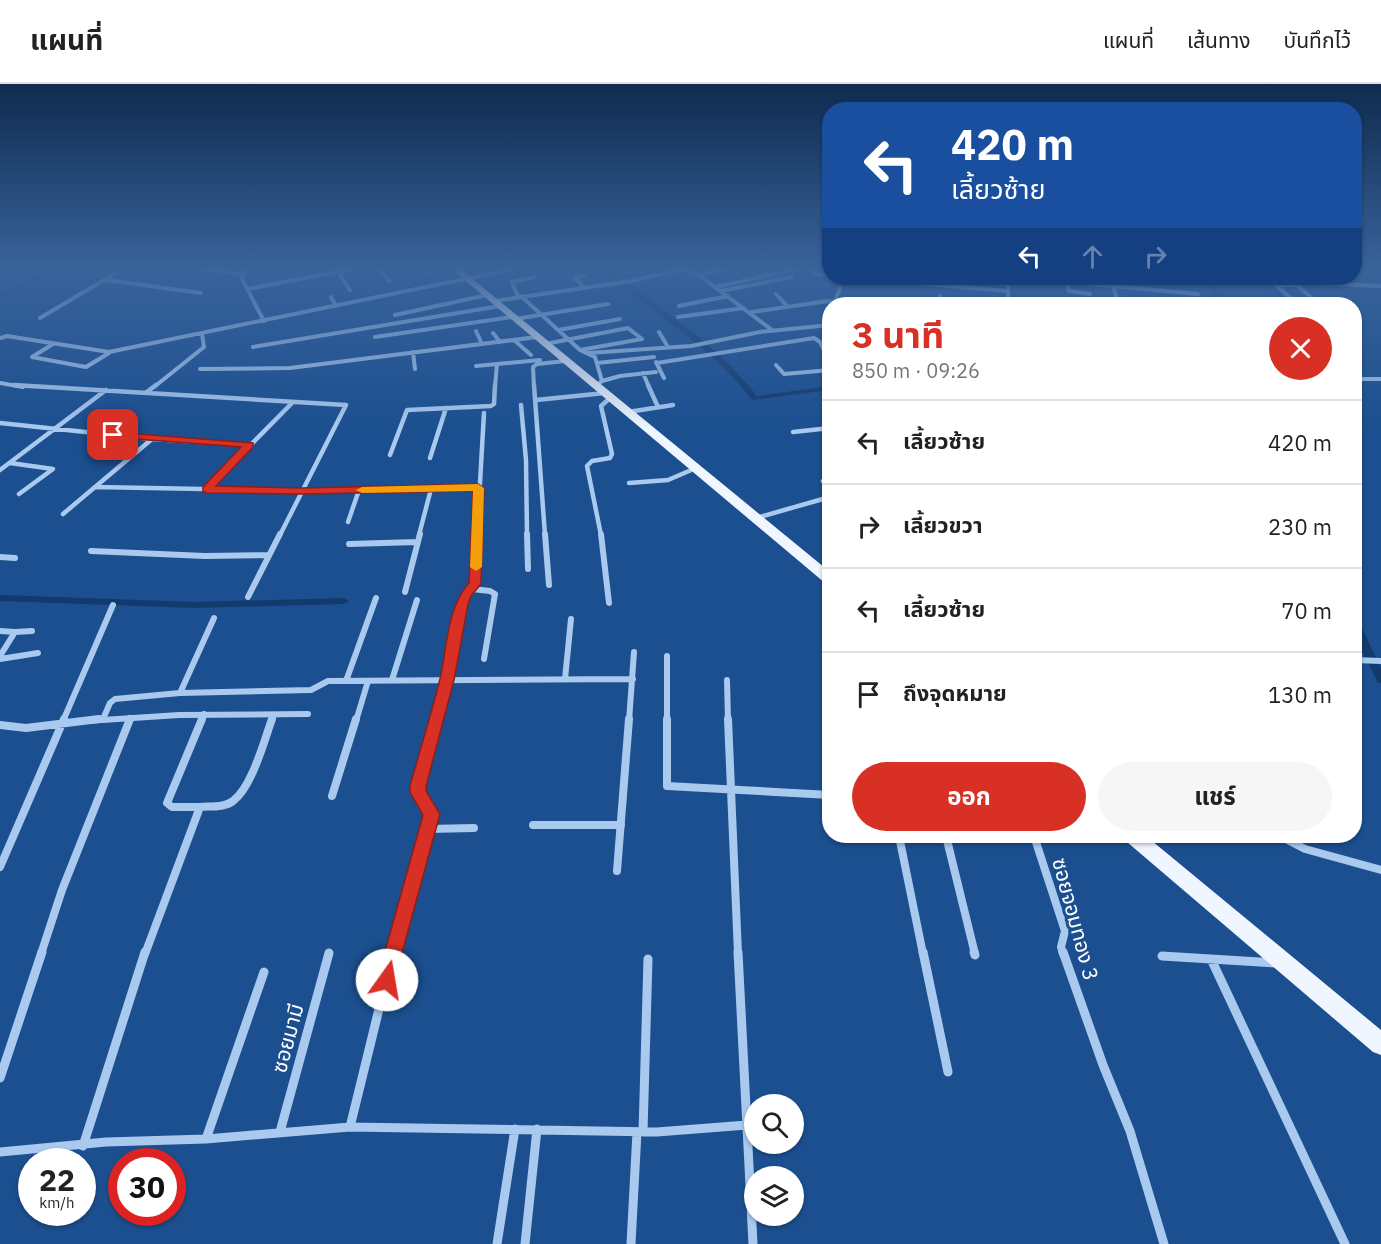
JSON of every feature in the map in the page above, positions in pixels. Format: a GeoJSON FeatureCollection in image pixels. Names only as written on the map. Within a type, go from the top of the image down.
{"type":"FeatureCollection","features":[{"type":"Feature","properties":{"kind":"main road"},"geometry":{"type":"LineString","coordinates":[[517,321],[603,390],[627,413],[822,573]]}},
{"type":"Feature","properties":{"kind":"main road"},"geometry":{"type":"LineString","coordinates":[[1146,843],[1381,1044]]}},
{"type":"Feature","properties":{"kind":"street"},"geometry":{"type":"LineString","coordinates":[[0,338],[6,336],[110,352],[263,321]]}},
{"type":"Feature","properties":{"kind":"street"},"geometry":{"type":"LineString","coordinates":[[253,347],[389,321]]}},
{"type":"Feature","properties":{"kind":"street"},"geometry":{"type":"LineString","coordinates":[[375,337],[490,321]]}},
{"type":"Feature","properties":{"kind":"street"},"geometry":{"type":"LineString","coordinates":[[549,321],[580,350],[595,357],[603,390],[601,406],[612,454],[610,458],[592,461],[587,466],[601,531],[609,603]]}},
{"type":"Feature","properties":{"kind":"street"},"geometry":{"type":"LineString","coordinates":[[558,330],[608,321]]}},
{"type":"Feature","properties":{"kind":"street"},"geometry":{"type":"LineString","coordinates":[[762,321],[772,330]]}},
{"type":"Feature","properties":{"kind":"street"},"geometry":{"type":"LineString","coordinates":[[430,323],[432,329]]}},
{"type":"Feature","properties":{"kind":"street"},"geometry":{"type":"LineString","coordinates":[[588,353],[668,347],[772,330],[822,326]]}},
{"type":"Feature","properties":{"kind":"street"},"geometry":{"type":"LineString","coordinates":[[200,369],[290,368],[514,340],[567,339],[628,328],[642,339],[580,350]]}},
{"type":"Feature","properties":{"kind":"street"},"geometry":{"type":"LineString","coordinates":[[476,331],[482,344]]}},
{"type":"Feature","properties":{"kind":"street"},"geometry":{"type":"LineString","coordinates":[[659,332],[668,347]]}},
{"type":"Feature","properties":{"kind":"street"},"geometry":{"type":"LineString","coordinates":[[493,333],[500,342]]}},
{"type":"Feature","properties":{"kind":"street"},"geometry":{"type":"LineString","coordinates":[[147,392],[204,347],[202,334]]}},
{"type":"Feature","properties":{"kind":"street"},"geometry":{"type":"LineString","coordinates":[[657,363],[816,338],[822,349]]}},
{"type":"Feature","properties":{"kind":"street"},"geometry":{"type":"LineString","coordinates":[[514,340],[531,355]]}},
{"type":"Feature","properties":{"kind":"street"},"geometry":{"type":"LineString","coordinates":[[54,344],[32,357],[86,367],[110,352]]}},
{"type":"Feature","properties":{"kind":"street"},"geometry":{"type":"LineString","coordinates":[[413,352],[415,369]]}},
{"type":"Feature","properties":{"kind":"street"},"geometry":{"type":"LineString","coordinates":[[597,363],[654,355],[663,378]]}},
{"type":"Feature","properties":{"kind":"street"},"geometry":{"type":"LineString","coordinates":[[476,366],[564,359]]}},
{"type":"Feature","properties":{"kind":"street"},"geometry":{"type":"LineString","coordinates":[[549,585],[534,365],[564,359]]}},
{"type":"Feature","properties":{"kind":"street"},"geometry":{"type":"LineString","coordinates":[[390,455],[407,410],[493,405],[497,386],[497,364]]}},
{"type":"Feature","properties":{"kind":"street"},"geometry":{"type":"LineString","coordinates":[[776,365],[784,375],[822,371]]}},
{"type":"Feature","properties":{"kind":"street"},"geometry":{"type":"LineString","coordinates":[[536,400],[603,390],[620,376],[656,372]]}},
{"type":"Feature","properties":{"kind":"street"},"geometry":{"type":"LineString","coordinates":[[642,373],[658,407]]}},
{"type":"Feature","properties":{"kind":"street"},"geometry":{"type":"LineString","coordinates":[[1362,379],[1381,379]]}},
{"type":"Feature","properties":{"kind":"street"},"geometry":{"type":"LineString","coordinates":[[0,383],[32,388],[147,392],[346,406],[248,597]]}},
{"type":"Feature","properties":{"kind":"street"},"geometry":{"type":"LineString","coordinates":[[0,470],[106,390]]}},
{"type":"Feature","properties":{"kind":"street"},"geometry":{"type":"LineString","coordinates":[[207,489],[293,402]]}},
{"type":"Feature","properties":{"kind":"street"},"geometry":{"type":"LineString","coordinates":[[521,405],[526,460],[528,569]]}},
{"type":"Feature","properties":{"kind":"street"},"geometry":{"type":"LineString","coordinates":[[627,413],[673,405]]}},
{"type":"Feature","properties":{"kind":"street"},"geometry":{"type":"LineString","coordinates":[[430,458],[446,408]]}},
{"type":"Feature","properties":{"kind":"street"},"geometry":{"type":"LineString","coordinates":[[350,1127],[407,897],[432,814],[418,792],[418,788],[447,680],[462,604],[475,584],[478,488],[484,412]]}},
{"type":"Feature","properties":{"kind":"street"},"geometry":{"type":"LineString","coordinates":[[0,423],[152,439],[249,445]]}},
{"type":"Feature","properties":{"kind":"street"},"geometry":{"type":"LineString","coordinates":[[793,432],[822,429]]}},
{"type":"Feature","properties":{"kind":"street"},"geometry":{"type":"LineString","coordinates":[[63,514],[152,439]]}},
{"type":"Feature","properties":{"kind":"street"},"geometry":{"type":"LineString","coordinates":[[526,460],[540,458]]}},
{"type":"Feature","properties":{"kind":"street"},"geometry":{"type":"LineString","coordinates":[[10,463],[52,469],[19,494]]}},
{"type":"Feature","properties":{"kind":"street"},"geometry":{"type":"LineString","coordinates":[[629,483],[669,480],[696,468]]}},
{"type":"Feature","properties":{"kind":"street"},"geometry":{"type":"LineString","coordinates":[[95,487],[302,491],[478,488]]}},
{"type":"Feature","properties":{"kind":"street"},"geometry":{"type":"LineString","coordinates":[[405,592],[431,489]]}},
{"type":"Feature","properties":{"kind":"street"},"geometry":{"type":"LineString","coordinates":[[348,522],[359,490]]}},
{"type":"Feature","properties":{"kind":"street"},"geometry":{"type":"LineString","coordinates":[[756,518],[822,499]]}},
{"type":"Feature","properties":{"kind":"street"},"geometry":{"type":"LineString","coordinates":[[349,544],[417,542]]}},
{"type":"Feature","properties":{"kind":"street"},"geometry":{"type":"LineString","coordinates":[[91,551],[205,556],[269,555]]}},
{"type":"Feature","properties":{"kind":"street"},"geometry":{"type":"LineString","coordinates":[[0,557],[15,558]]}},
{"type":"Feature","properties":{"kind":"street"},"geometry":{"type":"LineString","coordinates":[[472,589],[490,591],[495,594],[484,659]]}},
{"type":"Feature","properties":{"kind":"street"},"geometry":{"type":"LineString","coordinates":[[346,681],[376,598]]}},
{"type":"Feature","properties":{"kind":"street"},"geometry":{"type":"LineString","coordinates":[[392,680],[417,600]]}},
{"type":"Feature","properties":{"kind":"street"},"geometry":{"type":"LineString","coordinates":[[0,867],[113,605]]}},
{"type":"Feature","properties":{"kind":"street"},"geometry":{"type":"LineString","coordinates":[[180,693],[214,618]]}},
{"type":"Feature","properties":{"kind":"street"},"geometry":{"type":"LineString","coordinates":[[565,679],[571,619]]}},
{"type":"Feature","properties":{"kind":"street"},"geometry":{"type":"LineString","coordinates":[[0,631],[32,631]]}},
{"type":"Feature","properties":{"kind":"street"},"geometry":{"type":"LineString","coordinates":[[0,657],[15,632]]}},
{"type":"Feature","properties":{"kind":"street"},"geometry":{"type":"LineString","coordinates":[[617,872],[634,652]]}},
{"type":"Feature","properties":{"kind":"street"},"geometry":{"type":"LineString","coordinates":[[0,657],[38,653]]}},
{"type":"Feature","properties":{"kind":"street"},"geometry":{"type":"LineString","coordinates":[[667,656],[666,784],[670,787],[822,795]]}},
{"type":"Feature","properties":{"kind":"street"},"geometry":{"type":"LineString","coordinates":[[1362,660],[1381,661]]}},
{"type":"Feature","properties":{"kind":"street"},"geometry":{"type":"LineString","coordinates":[[103,719],[110,703],[114,700],[180,693],[311,690],[328,681],[633,679]]}},
{"type":"Feature","properties":{"kind":"street"},"geometry":{"type":"LineString","coordinates":[[727,680],[730,789],[745,1094]]}},
{"type":"Feature","properties":{"kind":"street"},"geometry":{"type":"LineString","coordinates":[[332,796],[369,681]]}},
{"type":"Feature","properties":{"kind":"street"},"geometry":{"type":"LineString","coordinates":[[0,725],[26,728],[103,719],[204,714],[308,714]]}},
{"type":"Feature","properties":{"kind":"street"},"geometry":{"type":"LineString","coordinates":[[204,714],[167,803],[172,807],[200,807],[226,804],[234,800],[243,787],[274,715]]}},
{"type":"Feature","properties":{"kind":"street"},"geometry":{"type":"LineString","coordinates":[[0,1078],[62,890],[130,719]]}},
{"type":"Feature","properties":{"kind":"street"},"geometry":{"type":"LineString","coordinates":[[83,1146],[149,941],[200,807]]}},
{"type":"Feature","properties":{"kind":"street"},"geometry":{"type":"LineString","coordinates":[[533,825],[621,825]]}},
{"type":"Feature","properties":{"kind":"street"},"geometry":{"type":"LineString","coordinates":[[428,829],[474,828]]}},
{"type":"Feature","properties":{"kind":"street"},"geometry":{"type":"LineString","coordinates":[[900,843],[948,1072]]}},
{"type":"Feature","properties":{"kind":"street"},"geometry":{"type":"LineString","coordinates":[[948,843],[975,955]]}},
{"type":"Feature","properties":{"kind":"street","name":"ซอยจอมทอง 3"},"geometry":{"type":"LineString","coordinates":[[1036,843],[1065,931],[1061,947],[1130,1131],[1164,1244]]}},
{"type":"Feature","properties":{"kind":"street"},"geometry":{"type":"LineString","coordinates":[[1293,843],[1305,849],[1381,870]]}},
{"type":"Feature","properties":{"kind":"street","name":"ซอยมามี"},"geometry":{"type":"LineString","coordinates":[[280,1132],[329,953]]}},
{"type":"Feature","properties":{"kind":"street"},"geometry":{"type":"LineString","coordinates":[[1162,956],[1286,963]]}},
{"type":"Feature","properties":{"kind":"street"},"geometry":{"type":"LineString","coordinates":[[631,1244],[640,1132],[648,958]]}},
{"type":"Feature","properties":{"kind":"street"},"geometry":{"type":"LineString","coordinates":[[1211,959],[1345,1244]]}},
{"type":"Feature","properties":{"kind":"street"},"geometry":{"type":"LineString","coordinates":[[206,1139],[264,972]]}},
{"type":"Feature","properties":{"kind":"street"},"geometry":{"type":"LineString","coordinates":[[0,1152],[83,1146],[106,1142],[206,1139],[350,1127],[640,1132],[744,1125]]}},
{"type":"Feature","properties":{"kind":"street"},"geometry":{"type":"LineString","coordinates":[[497,1244],[515,1129]]}},
{"type":"Feature","properties":{"kind":"street"},"geometry":{"type":"LineString","coordinates":[[525,1244],[537,1129]]}},
{"type":"Feature","properties":{"kind":"street"},"geometry":{"type":"LineString","coordinates":[[748,1154],[753,1244]]}},
{"type":"Feature","properties":{"kind":"waterway"},"geometry":{"type":"LineString","coordinates":[[673,321],[701,343],[745,385],[755,398],[822,389]]}},
{"type":"Feature","properties":{"kind":"waterway"},"geometry":{"type":"LineString","coordinates":[[0,598],[195,605],[344,601]]}},
{"type":"Feature","properties":{"kind":"waterway"},"geometry":{"type":"LineString","coordinates":[[1362,639],[1381,679]]}},
{"type":"Feature","properties":{"kind":"slow traffic"},"geometry":{"type":"LineString","coordinates":[[362,490],[478,488],[476,567]]}},
{"type":"Feature","properties":{"kind":"route"},"geometry":{"type":"LineString","coordinates":[[113,435],[249,445],[207,489],[302,491],[478,488],[475,584],[467,593],[462,604],[447,680],[418,786],[418,792],[432,814],[407,897],[387,980]]}}]}
